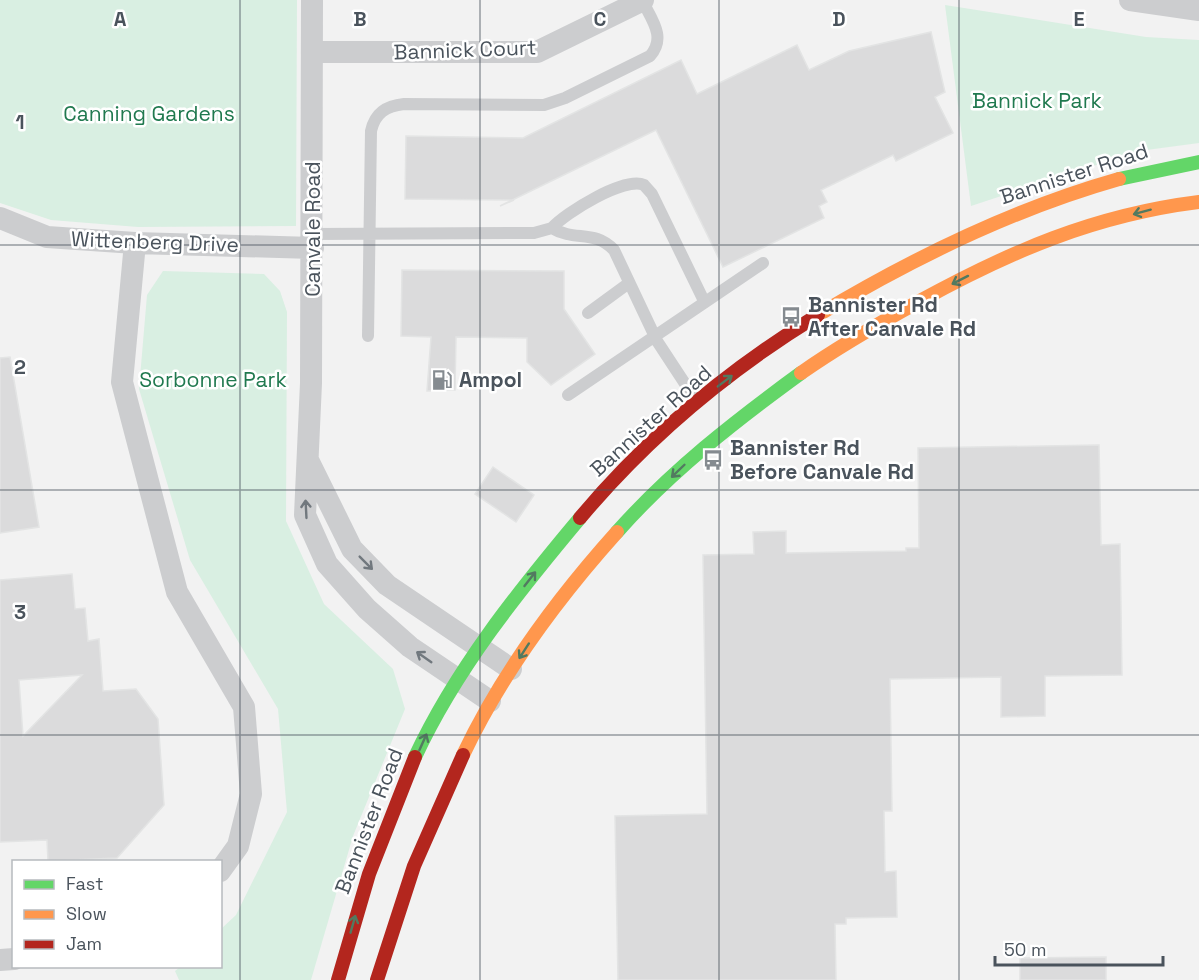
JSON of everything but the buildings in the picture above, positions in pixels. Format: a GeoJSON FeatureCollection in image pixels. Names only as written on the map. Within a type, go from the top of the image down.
{"type":"FeatureCollection","features":[{"type":"Feature","properties":{"kind":"main road","name":"Bannister Road"},"geometry":{"type":"LineString","coordinates":[[338,980],[372,867],[430,727],[478,647],[573,524],[638,454],[761,354],[857,289],[971,232],[1054,200],[1144,171],[1199,162]]}},
{"type":"Feature","properties":{"kind":"main road"},"geometry":{"type":"LineString","coordinates":[[377,980],[387,938],[408,880],[464,752],[490,701],[537,630],[573,584],[639,509],[686,463],[737,420],[806,368],[877,322],[986,267],[1064,232],[1163,206],[1199,202]]}},
{"type":"Feature","properties":{"kind":"street","name":"Canvale Road"},"geometry":{"type":"LineString","coordinates":[[312,0],[313,241],[304,515],[327,564],[384,624],[410,647],[490,701]]}},
{"type":"Feature","properties":{"kind":"street","name":"Bannick Court"},"geometry":{"type":"LineString","coordinates":[[312,52],[537,52],[642,0]]}},
{"type":"Feature","properties":{"kind":"street"},"geometry":{"type":"LineString","coordinates":[[1130,0],[1199,10]]}},
{"type":"Feature","properties":{"kind":"street","name":"Wittenberg Drive"},"geometry":{"type":"LineString","coordinates":[[0,218],[46,237],[135,243],[313,241]]}},
{"type":"Feature","properties":{"kind":"street"},"geometry":{"type":"LineString","coordinates":[[135,243],[122,382],[177,592],[244,706],[251,795],[238,846],[222,868]]}},
{"type":"Feature","properties":{"kind":"street","name":"Canvale Road"},"geometry":{"type":"LineString","coordinates":[[307,458],[352,549],[387,585],[511,669]]}},
{"type":"Feature","properties":{"kind":"lane"},"geometry":{"type":"LineString","coordinates":[[368,336],[368,234],[371,130],[374,120],[382,111],[404,104],[544,105],[565,98],[650,56],[657,48],[659,37],[642,0]]}},
{"type":"Feature","properties":{"kind":"lane"},"geometry":{"type":"LineString","coordinates":[[313,241],[368,234],[534,233],[552,228],[564,215],[628,183],[638,182],[652,194],[704,301]]}},
{"type":"Feature","properties":{"kind":"lane"},"geometry":{"type":"LineString","coordinates":[[552,228],[564,235],[589,236],[604,240],[614,250],[654,334],[698,404]]}},
{"type":"Feature","properties":{"kind":"lane"},"geometry":{"type":"LineString","coordinates":[[568,395],[654,334],[763,262]]}},
{"type":"Feature","properties":{"kind":"lane"},"geometry":{"type":"LineString","coordinates":[[588,313],[629,283]]}},
{"type":"Feature","properties":{"kind":"green space","name":"Canning Gardens"},"geometry":{"type":"Polygon","coordinates":[[[0,0],[297,0],[296,226],[138,227],[51,220],[0,203],[0,0]]]}},
{"type":"Feature","properties":{"kind":"green space","name":"Bannick Park"},"geometry":{"type":"Polygon","coordinates":[[[945,5],[1146,37],[1199,40],[1199,143],[1139,151],[971,206],[945,5]]]}},
{"type":"Feature","properties":{"kind":"green space","name":"Sorbonne Park"},"geometry":{"type":"Polygon","coordinates":[[[163,271],[264,274],[280,291],[287,312],[286,521],[324,604],[393,669],[405,709],[353,836],[311,980],[179,980],[175,971],[179,968],[222,968],[222,928],[236,915],[287,812],[278,709],[190,560],[139,389],[147,295],[163,271]]]}},
{"type":"Feature","properties":{"kind":"traffic: fast"},"geometry":{"type":"LineString","coordinates":[[1119,179],[1199,162]]}},
{"type":"Feature","properties":{"kind":"traffic: fast"},"geometry":{"type":"LineString","coordinates":[[617,532],[659,488],[704,448],[801,373]]}},
{"type":"Feature","properties":{"kind":"traffic: fast"},"geometry":{"type":"LineString","coordinates":[[415,757],[449,693],[469,662],[511,603],[580,518]]}},
{"type":"Feature","properties":{"kind":"traffic: slow"},"geometry":{"type":"LineString","coordinates":[[818,315],[890,274],[964,237],[1041,205],[1119,179]]}},
{"type":"Feature","properties":{"kind":"traffic: slow"},"geometry":{"type":"LineString","coordinates":[[801,373],[903,310],[1019,252],[1088,226],[1124,216],[1199,202]]}},
{"type":"Feature","properties":{"kind":"traffic: slow"},"geometry":{"type":"LineString","coordinates":[[463,755],[495,695],[532,638],[617,532]]}},
{"type":"Feature","properties":{"kind":"traffic: jam"},"geometry":{"type":"LineString","coordinates":[[580,518],[633,460],[691,407],[753,358],[818,315]]}},
{"type":"Feature","properties":{"kind":"traffic: jam"},"geometry":{"type":"LineString","coordinates":[[377,980],[414,866],[463,755]]}},
{"type":"Feature","properties":{"kind":"traffic: jam"},"geometry":{"type":"LineString","coordinates":[[338,980],[369,874],[415,757]]}},
{"type":"Feature","properties":{"kind":"place","name":"Bannister Rd After Canvale Rd"},"geometry":{"type":"Point","coordinates":[791,317]}},
{"type":"Feature","properties":{"kind":"place","name":"Ampol"},"geometry":{"type":"Point","coordinates":[442,380]}},
{"type":"Feature","properties":{"kind":"place","name":"Bannister Rd Before Canvale Rd"},"geometry":{"type":"Point","coordinates":[713,460]}}]}
